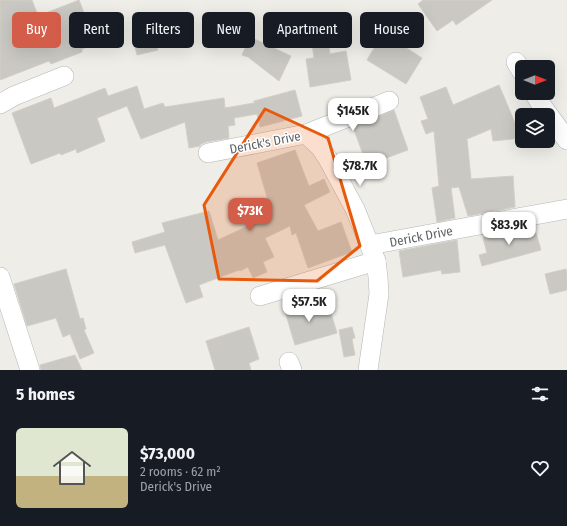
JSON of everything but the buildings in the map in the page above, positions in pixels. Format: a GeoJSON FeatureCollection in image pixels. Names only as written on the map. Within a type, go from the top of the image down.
{"type":"FeatureCollection","features":[{"type":"Feature","properties":{"kind":"street"},"geometry":{"type":"LineString","coordinates":[[0,104],[14,96],[64,76]]}},
{"type":"Feature","properties":{"kind":"street"},"geometry":{"type":"LineString","coordinates":[[538,100],[567,140]]}},
{"type":"Feature","properties":{"kind":"street"},"geometry":{"type":"LineString","coordinates":[[306,134],[390,101]]}},
{"type":"Feature","properties":{"kind":"street","name":"Derick's Drive"},"geometry":{"type":"LineString","coordinates":[[208,153],[306,134],[320,147],[355,209],[373,253],[378,277],[378,294],[368,370]]}},
{"type":"Feature","properties":{"kind":"street","name":"Derick Drive"},"geometry":{"type":"LineString","coordinates":[[260,296],[373,253],[567,209]]}},
{"type":"Feature","properties":{"kind":"street"},"geometry":{"type":"LineString","coordinates":[[0,277],[30,370]]}},
{"type":"Feature","properties":{"kind":"highlighted area"},"geometry":{"type":"Polygon","coordinates":[[[265,109],[328,138],[360,246],[317,281],[219,279],[204,205],[265,109]]]}}]}
